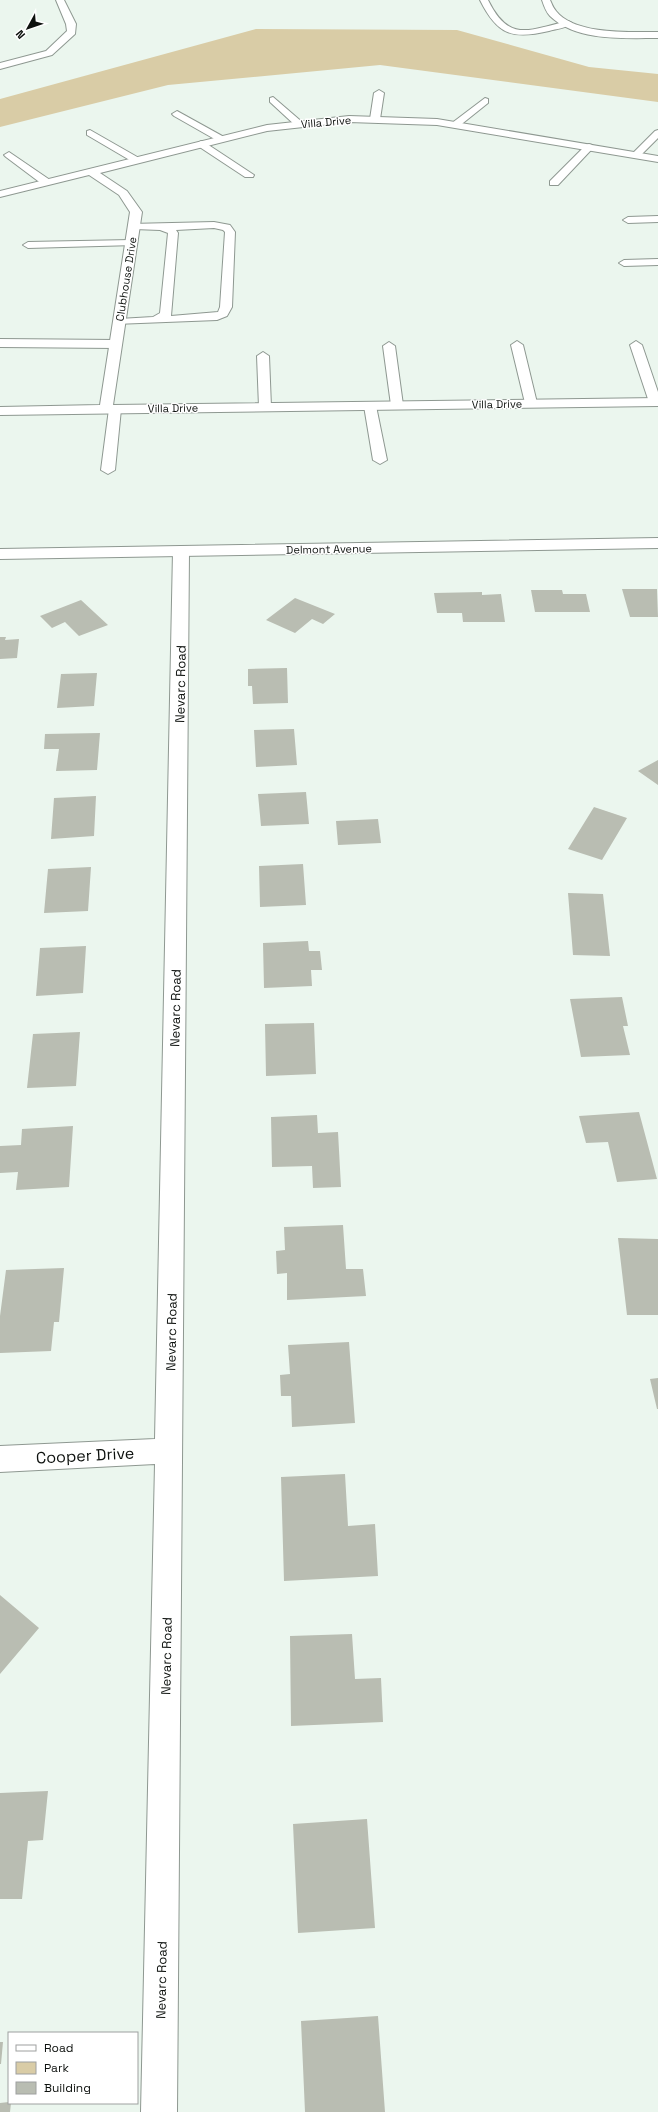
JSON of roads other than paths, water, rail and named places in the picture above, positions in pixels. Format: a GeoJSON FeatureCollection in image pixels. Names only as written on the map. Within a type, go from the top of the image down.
{"type":"FeatureCollection","features":[{"type":"Feature","properties":{"kind":"street"},"geometry":{"type":"LineString","coordinates":[[0,66],[49,52],[72,32],[71,24],[60,0]]}},
{"type":"Feature","properties":{"kind":"street"},"geometry":{"type":"LineString","coordinates":[[546,0],[552,14],[568,23],[605,33],[657,36]]}},
{"type":"Feature","properties":{"kind":"street","name":"Villa Drive"},"geometry":{"type":"LineString","coordinates":[[0,194],[267,128],[299,124],[375,119],[455,125],[658,159]]}},
{"type":"Feature","properties":{"kind":"street","name":"Clubhouse Drive"},"geometry":{"type":"LineString","coordinates":[[90,172],[122,191],[130,199],[136,212],[116,344],[111,409]]}},
{"type":"Feature","properties":{"kind":"street","name":"Villa Drive"},"geometry":{"type":"LineString","coordinates":[[0,411],[656,402]]}},
{"type":"Feature","properties":{"kind":"street","name":"Delmont Avenue"},"geometry":{"type":"LineString","coordinates":[[0,554],[658,543]]}},
{"type":"Feature","properties":{"kind":"street","name":"Nevarc Road"},"geometry":{"type":"LineString","coordinates":[[159,2112],[181,552]]}},
{"type":"Feature","properties":{"kind":"street","name":"Cooper Drive"},"geometry":{"type":"LineString","coordinates":[[0,1459],[169,1451]]}},
{"type":"Feature","properties":{"kind":"lane"},"geometry":{"type":"LineString","coordinates":[[484,0],[494,20],[501,27],[516,31],[533,31],[568,23]]}},
{"type":"Feature","properties":{"kind":"lane"},"geometry":{"type":"LineString","coordinates":[[375,119],[379,93]]}},
{"type":"Feature","properties":{"kind":"lane"},"geometry":{"type":"LineString","coordinates":[[273,100],[299,124]]}},
{"type":"Feature","properties":{"kind":"lane"},"geometry":{"type":"LineString","coordinates":[[455,125],[485,101]]}},
{"type":"Feature","properties":{"kind":"lane"},"geometry":{"type":"LineString","coordinates":[[177,114],[221,139]]}},
{"type":"Feature","properties":{"kind":"lane"},"geometry":{"type":"LineString","coordinates":[[90,133],[136,160]]}},
{"type":"Feature","properties":{"kind":"lane"},"geometry":{"type":"LineString","coordinates":[[636,155],[658,133]]}},
{"type":"Feature","properties":{"kind":"lane"},"geometry":{"type":"LineString","coordinates":[[201,144],[249,174]]}},
{"type":"Feature","properties":{"kind":"lane"},"geometry":{"type":"LineString","coordinates":[[554,183],[589,147]]}},
{"type":"Feature","properties":{"kind":"lane"},"geometry":{"type":"LineString","coordinates":[[9,155],[46,182]]}},
{"type":"Feature","properties":{"kind":"lane"},"geometry":{"type":"LineString","coordinates":[[628,220],[658,219]]}},
{"type":"Feature","properties":{"kind":"lane"},"geometry":{"type":"LineString","coordinates":[[119,322],[217,317],[223,314],[226,307],[230,232],[226,227],[214,225],[161,227],[134,226]]}},
{"type":"Feature","properties":{"kind":"lane"},"geometry":{"type":"LineString","coordinates":[[154,320],[166,315],[173,234],[171,230],[161,227]]}},
{"type":"Feature","properties":{"kind":"lane"},"geometry":{"type":"LineString","coordinates":[[28,246],[132,243]]}},
{"type":"Feature","properties":{"kind":"lane"},"geometry":{"type":"LineString","coordinates":[[624,263],[658,262]]}},
{"type":"Feature","properties":{"kind":"lane"},"geometry":{"type":"LineString","coordinates":[[0,343],[116,344]]}},
{"type":"Feature","properties":{"kind":"lane"},"geometry":{"type":"LineString","coordinates":[[517,345],[532,403]]}},
{"type":"Feature","properties":{"kind":"lane"},"geometry":{"type":"LineString","coordinates":[[636,345],[656,402]]}},
{"type":"Feature","properties":{"kind":"lane"},"geometry":{"type":"LineString","coordinates":[[389,346],[397,405]]}},
{"type":"Feature","properties":{"kind":"lane"},"geometry":{"type":"LineString","coordinates":[[263,356],[266,407]]}},
{"type":"Feature","properties":{"kind":"lane"},"geometry":{"type":"LineString","coordinates":[[370,406],[380,460]]}},
{"type":"Feature","properties":{"kind":"lane"},"geometry":{"type":"LineString","coordinates":[[108,470],[111,409]]}}]}
